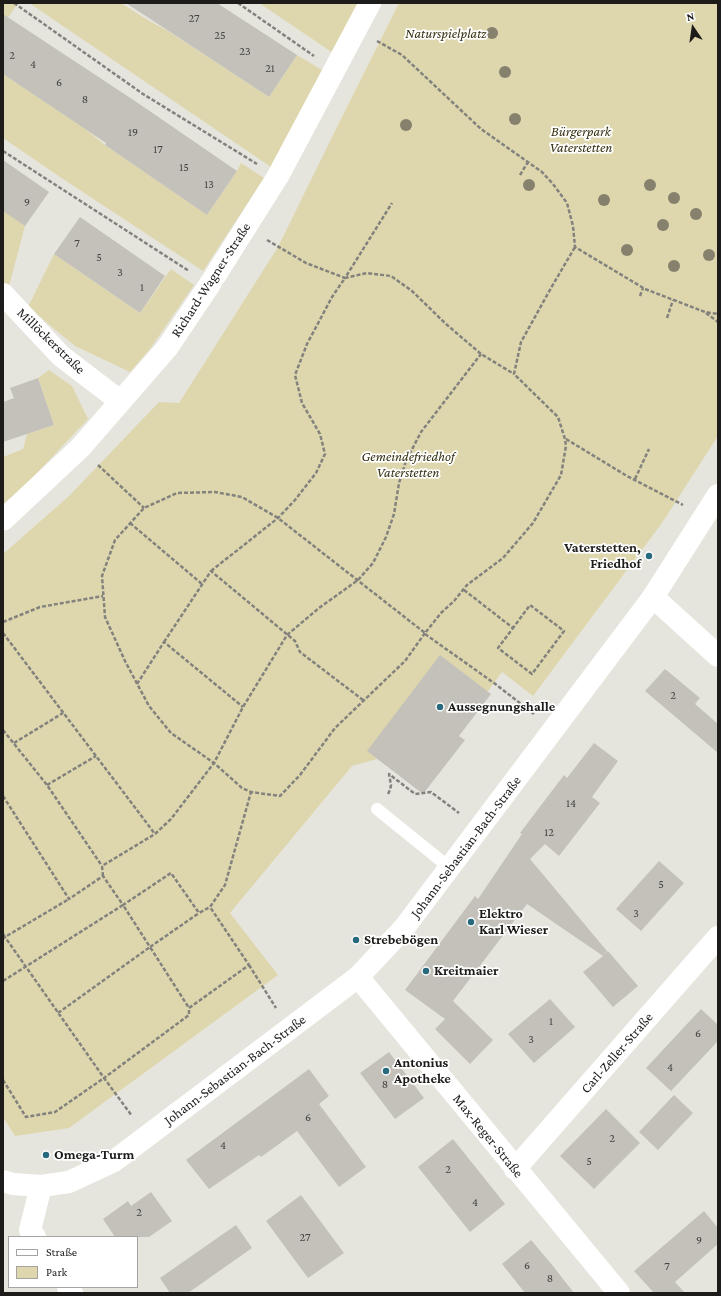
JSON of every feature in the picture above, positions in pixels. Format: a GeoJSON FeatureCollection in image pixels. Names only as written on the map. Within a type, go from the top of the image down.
{"type":"FeatureCollection","features":[{"type":"Feature","properties":{"kind":"street","name":"Richard-Wagner-Straße"},"geometry":{"type":"LineString","coordinates":[[3,520],[80,448],[167,348],[210,284],[278,176],[370,3]]}},
{"type":"Feature","properties":{"kind":"street","name":"Millöckerstraße"},"geometry":{"type":"LineString","coordinates":[[3,294],[62,356],[120,402]]}},
{"type":"Feature","properties":{"kind":"street","name":"Johann-Sebastian-Bach-Straße"},"geometry":{"type":"LineString","coordinates":[[3,1181],[13,1184],[41,1186],[69,1182],[114,1161],[358,977],[404,928],[653,597],[718,495]]}},
{"type":"Feature","properties":{"kind":"street"},"geometry":{"type":"LineString","coordinates":[[653,597],[718,656]]}},
{"type":"Feature","properties":{"kind":"street","name":"Carl-Zeller-Straße"},"geometry":{"type":"LineString","coordinates":[[515,1169],[718,937]]}},
{"type":"Feature","properties":{"kind":"street","name":"Max-Reger-Straße"},"geometry":{"type":"LineString","coordinates":[[358,977],[515,1169],[619,1293]]}},
{"type":"Feature","properties":{"kind":"street"},"geometry":{"type":"LineString","coordinates":[[33,1236],[30,1230],[41,1186]]}},
{"type":"Feature","properties":{"kind":"lane"},"geometry":{"type":"LineString","coordinates":[[377,809],[450,868]]}},
{"type":"Feature","properties":{"kind":"path"},"geometry":{"type":"LineString","coordinates":[[14,3],[143,94],[278,176]]}},
{"type":"Feature","properties":{"kind":"path"},"geometry":{"type":"LineString","coordinates":[[238,3],[334,70]]}},
{"type":"Feature","properties":{"kind":"path"},"geometry":{"type":"LineString","coordinates":[[356,29],[402,55],[481,129],[542,172],[553,184],[567,204],[574,226],[575,247],[521,342],[514,374]]}},
{"type":"Feature","properties":{"kind":"path"},"geometry":{"type":"LineString","coordinates":[[3,151],[210,284]]}},
{"type":"Feature","properties":{"kind":"path"},"geometry":{"type":"LineString","coordinates":[[520,175],[528,162]]}},
{"type":"Feature","properties":{"kind":"path"},"geometry":{"type":"LineString","coordinates":[[137,684],[211,571],[278,518],[296,500],[316,473],[325,454],[320,434],[302,403],[295,376],[307,344],[332,298],[392,203]]}},
{"type":"Feature","properties":{"kind":"path"},"geometry":{"type":"LineString","coordinates":[[278,247],[306,263],[345,278],[366,273],[391,276],[412,291],[446,324],[482,354],[514,374],[558,417],[566,446],[560,475],[533,523],[504,558],[467,585],[464,590],[441,613],[425,634],[405,661],[334,728],[300,775],[280,796],[251,792],[242,788],[214,763],[171,733],[149,706],[105,617],[102,576],[115,540],[144,508],[177,493],[214,492],[242,497],[278,518],[425,634],[494,683],[534,714]]}},
{"type":"Feature","properties":{"kind":"path"},"geometry":{"type":"LineString","coordinates":[[575,247],[643,288],[705,312],[718,314]]}},
{"type":"Feature","properties":{"kind":"path"},"geometry":{"type":"LineString","coordinates":[[640,296],[643,288]]}},
{"type":"Feature","properties":{"kind":"path"},"geometry":{"type":"LineString","coordinates":[[667,318],[673,300]]}},
{"type":"Feature","properties":{"kind":"path"},"geometry":{"type":"LineString","coordinates":[[705,312],[718,322]]}},
{"type":"Feature","properties":{"kind":"path"},"geometry":{"type":"LineString","coordinates":[[102,866],[155,834],[171,819],[214,763],[243,707],[287,635],[319,608],[358,580],[373,563],[386,537],[394,514],[399,483],[406,461],[421,432],[450,397],[482,354]]}},
{"type":"Feature","properties":{"kind":"path"},"geometry":{"type":"LineString","coordinates":[[565,439],[627,476],[685,506]]}},
{"type":"Feature","properties":{"kind":"path"},"geometry":{"type":"LineString","coordinates":[[635,479],[649,449]]}},
{"type":"Feature","properties":{"kind":"path"},"geometry":{"type":"LineString","coordinates":[[98,465],[144,508]]}},
{"type":"Feature","properties":{"kind":"path"},"geometry":{"type":"LineString","coordinates":[[130,523],[202,584]]}},
{"type":"Feature","properties":{"kind":"path"},"geometry":{"type":"LineString","coordinates":[[211,571],[295,641],[300,652],[363,700]]}},
{"type":"Feature","properties":{"kind":"path"},"geometry":{"type":"LineString","coordinates":[[464,590],[513,628]]}},
{"type":"Feature","properties":{"kind":"path"},"geometry":{"type":"LineString","coordinates":[[3,622],[40,607],[103,596]]}},
{"type":"Feature","properties":{"kind":"path"},"geometry":{"type":"LineString","coordinates":[[530,605],[564,631],[532,674],[498,648],[513,628],[530,605]]}},
{"type":"Feature","properties":{"kind":"path"},"geometry":{"type":"LineString","coordinates":[[3,633],[155,834]]}},
{"type":"Feature","properties":{"kind":"path"},"geometry":{"type":"LineString","coordinates":[[164,642],[243,707]]}},
{"type":"Feature","properties":{"kind":"path"},"geometry":{"type":"LineString","coordinates":[[14,744],[64,713]]}},
{"type":"Feature","properties":{"kind":"path"},"geometry":{"type":"LineString","coordinates":[[3,730],[47,786],[102,866],[103,876],[189,1008],[189,1015],[55,1112],[26,1117],[3,1080]]}},
{"type":"Feature","properties":{"kind":"path"},"geometry":{"type":"LineString","coordinates":[[47,786],[96,756]]}},
{"type":"Feature","properties":{"kind":"path"},"geometry":{"type":"LineString","coordinates":[[386,796],[391,785],[389,774],[415,794],[431,792],[459,813]]}},
{"type":"Feature","properties":{"kind":"path"},"geometry":{"type":"LineString","coordinates":[[58,1013],[150,947],[210,907],[225,885],[251,792]]}},
{"type":"Feature","properties":{"kind":"path"},"geometry":{"type":"LineString","coordinates":[[3,796],[69,899]]}},
{"type":"Feature","properties":{"kind":"path"},"geometry":{"type":"LineString","coordinates":[[3,981],[171,873],[199,913]]}},
{"type":"Feature","properties":{"kind":"path"},"geometry":{"type":"LineString","coordinates":[[4,938],[69,899],[103,876]]}},
{"type":"Feature","properties":{"kind":"path"},"geometry":{"type":"LineString","coordinates":[[210,907],[278,1011]]}},
{"type":"Feature","properties":{"kind":"path"},"geometry":{"type":"LineString","coordinates":[[3,934],[4,938],[133,1116]]}},
{"type":"Feature","properties":{"kind":"path"},"geometry":{"type":"LineString","coordinates":[[189,1008],[249,965]]}},
{"type":"Feature","properties":{"kind":"green space"},"geometry":{"type":"Polygon","coordinates":[[[3,3],[14,3],[17,5],[3,24],[3,3]]]}},
{"type":"Feature","properties":{"kind":"green space"},"geometry":{"type":"Polygon","coordinates":[[[29,3],[121,3],[168,31],[269,97],[297,55],[327,73],[271,167],[29,3]]]}},
{"type":"Feature","properties":{"kind":"green space"},"geometry":{"type":"Polygon","coordinates":[[[259,3],[364,3],[336,55],[259,3]]]}},
{"type":"Feature","properties":{"kind":"green space","name":"Gemeindefriedhof Vaterstetten"},"geometry":{"type":"Polygon","coordinates":[[[399,3],[718,3],[718,436],[662,523],[533,696],[502,672],[488,691],[377,759],[352,766],[230,913],[278,975],[69,1128],[15,1136],[3,1117],[3,554],[69,496],[159,402],[179,403],[278,247],[399,3]]]}},
{"type":"Feature","properties":{"kind":"green space"},"geometry":{"type":"Polygon","coordinates":[[[3,74],[84,128],[105,145],[207,215],[241,163],[264,178],[203,271],[3,138],[3,74]]]}},
{"type":"Feature","properties":{"kind":"green space"},"geometry":{"type":"Polygon","coordinates":[[[3,210],[25,226],[8,290],[3,285],[3,210]]]}},
{"type":"Feature","properties":{"kind":"green space"},"geometry":{"type":"Polygon","coordinates":[[[54,254],[140,313],[171,269],[194,285],[150,349],[130,372],[75,346],[28,307],[54,254]]]}},
{"type":"Feature","properties":{"kind":"green space"},"geometry":{"type":"Polygon","coordinates":[[[49,370],[72,386],[88,419],[20,491],[3,504],[3,457],[23,449],[27,434],[54,425],[38,378],[49,370]]]}},
{"type":"Feature","properties":{"kind":"building"},"geometry":{"type":"Polygon","coordinates":[[[126,3],[217,3],[297,55],[269,97],[126,3]]]}},
{"type":"Feature","properties":{"kind":"building"},"geometry":{"type":"Polygon","coordinates":[[[3,14],[135,101],[237,171],[207,215],[105,145],[106,143],[3,74],[3,14]]]}},
{"type":"Feature","properties":{"kind":"building"},"geometry":{"type":"Polygon","coordinates":[[[3,160],[49,192],[25,226],[3,211],[3,160]]]}},
{"type":"Feature","properties":{"kind":"building"},"geometry":{"type":"Polygon","coordinates":[[[80,217],[165,276],[140,313],[54,254],[80,217]]]}},
{"type":"Feature","properties":{"kind":"building"},"geometry":{"type":"Polygon","coordinates":[[[38,378],[54,425],[3,442],[3,402],[14,398],[10,388],[38,378]]]}},
{"type":"Feature","properties":{"kind":"building","name":"Aussegnungshalle"},"geometry":{"type":"Polygon","coordinates":[[[440,655],[491,694],[459,736],[465,740],[423,794],[367,751],[440,655]]]}},
{"type":"Feature","properties":{"kind":"building"},"geometry":{"type":"Polygon","coordinates":[[[665,669],[700,698],[695,704],[718,724],[718,753],[645,691],[665,669]]]}},
{"type":"Feature","properties":{"kind":"building"},"geometry":{"type":"Polygon","coordinates":[[[594,743],[618,761],[592,797],[600,803],[559,856],[545,844],[530,859],[607,951],[603,955],[608,951],[638,986],[613,1007],[583,972],[603,956],[527,904],[453,1001],[493,1040],[470,1064],[435,1029],[445,1019],[405,990],[475,896],[478,899],[522,834],[520,833],[564,775],[567,778],[594,743]]]}},
{"type":"Feature","properties":{"kind":"building"},"geometry":{"type":"Polygon","coordinates":[[[659,861],[684,883],[641,931],[616,909],[659,861]]]}},
{"type":"Feature","properties":{"kind":"building"},"geometry":{"type":"Polygon","coordinates":[[[550,999],[575,1027],[534,1063],[508,1034],[550,999]]]}},
{"type":"Feature","properties":{"kind":"building"},"geometry":{"type":"Polygon","coordinates":[[[701,1009],[718,1025],[718,1041],[671,1091],[646,1068],[701,1009]]]}},
{"type":"Feature","properties":{"kind":"building"},"geometry":{"type":"Polygon","coordinates":[[[389,1052],[424,1098],[395,1119],[360,1073],[389,1052]]]}},
{"type":"Feature","properties":{"kind":"building"},"geometry":{"type":"Polygon","coordinates":[[[309,1069],[329,1096],[319,1104],[366,1167],[339,1187],[297,1131],[261,1157],[259,1155],[209,1189],[186,1160],[309,1069]]]}},
{"type":"Feature","properties":{"kind":"building"},"geometry":{"type":"Polygon","coordinates":[[[674,1095],[693,1113],[658,1150],[639,1132],[674,1095]]]}},
{"type":"Feature","properties":{"kind":"building"},"geometry":{"type":"Polygon","coordinates":[[[606,1109],[640,1143],[594,1189],[560,1156],[606,1109]]]}},
{"type":"Feature","properties":{"kind":"building"},"geometry":{"type":"Polygon","coordinates":[[[453,1139],[505,1204],[470,1232],[418,1167],[453,1139]]]}},
{"type":"Feature","properties":{"kind":"building"},"geometry":{"type":"Polygon","coordinates":[[[151,1192],[172,1221],[149,1237],[114,1236],[103,1219],[128,1201],[131,1206],[151,1192]]]}},
{"type":"Feature","properties":{"kind":"building"},"geometry":{"type":"Polygon","coordinates":[[[301,1195],[344,1253],[308,1278],[266,1221],[301,1195]]]}},
{"type":"Feature","properties":{"kind":"building"},"geometry":{"type":"Polygon","coordinates":[[[704,1211],[718,1228],[718,1244],[675,1282],[685,1293],[654,1293],[634,1271],[704,1211]]]}},
{"type":"Feature","properties":{"kind":"building"},"geometry":{"type":"Polygon","coordinates":[[[236,1225],[252,1248],[188,1293],[170,1293],[160,1278],[236,1225]]]}},
{"type":"Feature","properties":{"kind":"building"},"geometry":{"type":"Polygon","coordinates":[[[531,1240],[574,1293],[525,1293],[502,1264],[531,1240]]]}},
{"type":"Feature","properties":{"kind":"place","name":"Vaterstetten, Friedhof"},"geometry":{"type":"Point","coordinates":[649,556]}},
{"type":"Feature","properties":{"kind":"place","name":"Aussegnungshalle"},"geometry":{"type":"Point","coordinates":[440,707]}},
{"type":"Feature","properties":{"kind":"place","name":"Elektro Karl Wieser"},"geometry":{"type":"Point","coordinates":[471,922]}},
{"type":"Feature","properties":{"kind":"place","name":"Strebebögen"},"geometry":{"type":"Point","coordinates":[356,940]}},
{"type":"Feature","properties":{"kind":"place","name":"Kreitmaier"},"geometry":{"type":"Point","coordinates":[426,971]}},
{"type":"Feature","properties":{"kind":"place","name":"Antonius Apotheke"},"geometry":{"type":"Point","coordinates":[386,1071]}},
{"type":"Feature","properties":{"kind":"place","name":"Omega-Turm"},"geometry":{"type":"Point","coordinates":[46,1155]}},
{"type":"Feature","properties":{"kind":"park label","name":"Naturspielplatz"},"geometry":{"type":"Point","coordinates":[446,34]}},
{"type":"Feature","properties":{"kind":"park label","name":"Bürgerpark Vaterstetten"},"geometry":{"type":"Point","coordinates":[581,140]}}]}
